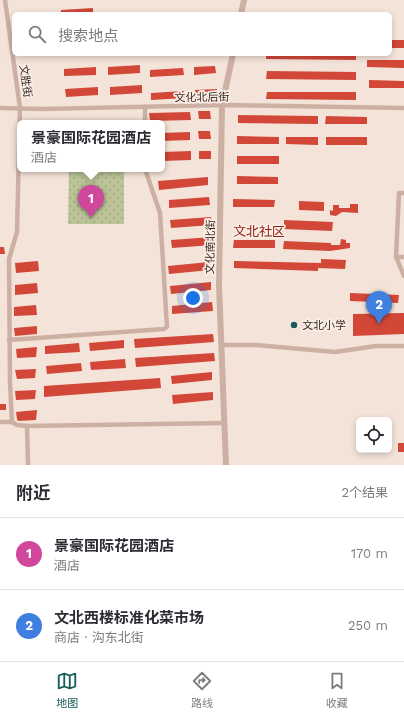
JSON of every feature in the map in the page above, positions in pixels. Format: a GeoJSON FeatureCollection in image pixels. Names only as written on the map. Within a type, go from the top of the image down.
{"type":"FeatureCollection","features":[{"type":"Feature","properties":{"kind":"street","name":"文胜街"},"geometry":{"type":"LineString","coordinates":[[5,0],[12,50]]}},
{"type":"Feature","properties":{"kind":"street"},"geometry":{"type":"LineString","coordinates":[[241,12],[244,0]]}},
{"type":"Feature","properties":{"kind":"street","name":"文胜街"},"geometry":{"type":"LineString","coordinates":[[13,56],[20,108],[20,120]]}},
{"type":"Feature","properties":{"kind":"street","name":"文化南北街"},"geometry":{"type":"LineString","coordinates":[[226,465],[219,285],[222,105],[232,56]]}},
{"type":"Feature","properties":{"kind":"street","name":"文化北后街"},"geometry":{"type":"LineString","coordinates":[[0,108],[222,105],[404,108]]}},
{"type":"Feature","properties":{"kind":"street"},"geometry":{"type":"LineString","coordinates":[[145,107],[145,120]]}},
{"type":"Feature","properties":{"kind":"street","name":"文胜街"},"geometry":{"type":"LineString","coordinates":[[12,422],[9,340],[9,259],[17,232],[18,172]]}},
{"type":"Feature","properties":{"kind":"street"},"geometry":{"type":"LineString","coordinates":[[9,340],[164,330],[167,328],[160,213],[146,172]]}},
{"type":"Feature","properties":{"kind":"street"},"geometry":{"type":"LineString","coordinates":[[404,193],[399,193],[396,257],[404,276]]}},
{"type":"Feature","properties":{"kind":"street"},"geometry":{"type":"LineString","coordinates":[[396,257],[404,257]]}},
{"type":"Feature","properties":{"kind":"street"},"geometry":{"type":"LineString","coordinates":[[221,345],[256,345],[335,352],[376,346],[404,346]]}},
{"type":"Feature","properties":{"kind":"street"},"geometry":{"type":"LineString","coordinates":[[0,422],[12,422],[17,425],[27,426],[224,424]]}},
{"type":"Feature","properties":{"kind":"street"},"geometry":{"type":"LineString","coordinates":[[27,426],[28,465]]}},
{"type":"Feature","properties":{"kind":"green space"},"geometry":{"type":"Polygon","coordinates":[[[69,172],[124,172],[124,224],[68,224],[69,172]]]}},
{"type":"Feature","properties":{"kind":"building"},"geometry":{"type":"Polygon","coordinates":[[[93,8],[93,12],[61,12],[61,10],[93,8]]]}},
{"type":"Feature","properties":{"kind":"building"},"geometry":{"type":"Polygon","coordinates":[[[392,40],[404,40],[404,48],[392,48],[392,40]]]}},
{"type":"Feature","properties":{"kind":"building"},"geometry":{"type":"Polygon","coordinates":[[[266,56],[356,56],[356,60],[266,59],[266,56]]]}},
{"type":"Feature","properties":{"kind":"building"},"geometry":{"type":"Polygon","coordinates":[[[367,60],[404,60],[404,68],[367,67],[367,60]]]}},
{"type":"Feature","properties":{"kind":"building"},"geometry":{"type":"Polygon","coordinates":[[[140,65],[140,73],[108,75],[108,67],[140,65]]]}},
{"type":"Feature","properties":{"kind":"building"},"geometry":{"type":"Polygon","coordinates":[[[215,66],[216,73],[194,75],[194,67],[215,66]]]}},
{"type":"Feature","properties":{"kind":"building"},"geometry":{"type":"Polygon","coordinates":[[[96,67],[96,75],[64,76],[64,69],[96,67]]]}},
{"type":"Feature","properties":{"kind":"building"},"geometry":{"type":"Polygon","coordinates":[[[183,68],[184,75],[150,77],[150,70],[183,68]]]}},
{"type":"Feature","properties":{"kind":"building"},"geometry":{"type":"Polygon","coordinates":[[[267,71],[356,72],[356,80],[266,79],[267,71]]]}},
{"type":"Feature","properties":{"kind":"building"},"geometry":{"type":"Polygon","coordinates":[[[369,80],[404,81],[404,88],[369,88],[369,80]]]}},
{"type":"Feature","properties":{"kind":"building"},"geometry":{"type":"Polygon","coordinates":[[[142,85],[142,93],[110,95],[110,87],[142,85]]]}},
{"type":"Feature","properties":{"kind":"building"},"geometry":{"type":"Polygon","coordinates":[[[98,87],[98,95],[66,97],[65,89],[98,87]]]}},
{"type":"Feature","properties":{"kind":"building"},"geometry":{"type":"Polygon","coordinates":[[[217,89],[217,96],[196,98],[195,90],[217,89]]]}},
{"type":"Feature","properties":{"kind":"building"},"geometry":{"type":"Polygon","coordinates":[[[184,91],[185,98],[151,100],[151,93],[184,91]]]}},
{"type":"Feature","properties":{"kind":"building"},"geometry":{"type":"Polygon","coordinates":[[[267,92],[356,92],[356,100],[266,99],[267,92]]]}},
{"type":"Feature","properties":{"kind":"building"},"geometry":{"type":"Polygon","coordinates":[[[198,111],[210,111],[211,119],[199,119],[198,111]]]}},
{"type":"Feature","properties":{"kind":"building"},"geometry":{"type":"Polygon","coordinates":[[[190,112],[191,120],[150,120],[149,113],[190,112]]]}},
{"type":"Feature","properties":{"kind":"building"},"geometry":{"type":"Polygon","coordinates":[[[238,115],[318,116],[318,124],[238,123],[238,115]]]}},
{"type":"Feature","properties":{"kind":"building"},"geometry":{"type":"Polygon","coordinates":[[[326,116],[367,117],[367,124],[325,124],[326,116]]]}},
{"type":"Feature","properties":{"kind":"building"},"geometry":{"type":"Polygon","coordinates":[[[198,131],[210,131],[211,139],[199,139],[198,131]]]}},
{"type":"Feature","properties":{"kind":"building"},"geometry":{"type":"Polygon","coordinates":[[[190,132],[190,140],[165,141],[165,133],[190,132]]]}},
{"type":"Feature","properties":{"kind":"building"},"geometry":{"type":"Polygon","coordinates":[[[237,136],[279,137],[279,144],[237,144],[237,136]]]}},
{"type":"Feature","properties":{"kind":"building"},"geometry":{"type":"Polygon","coordinates":[[[286,137],[318,137],[318,145],[286,144],[286,137]]]}},
{"type":"Feature","properties":{"kind":"building"},"geometry":{"type":"Polygon","coordinates":[[[326,137],[367,137],[367,145],[326,145],[326,137]]]}},
{"type":"Feature","properties":{"kind":"building"},"geometry":{"type":"Polygon","coordinates":[[[191,151],[191,160],[165,161],[165,152],[191,151]]]}},
{"type":"Feature","properties":{"kind":"building"},"geometry":{"type":"Polygon","coordinates":[[[199,151],[211,151],[211,159],[199,159],[199,151]]]}},
{"type":"Feature","properties":{"kind":"building"},"geometry":{"type":"Polygon","coordinates":[[[237,156],[279,156],[279,164],[237,164],[237,156]]]}},
{"type":"Feature","properties":{"kind":"building"},"geometry":{"type":"Polygon","coordinates":[[[237,176],[278,177],[278,184],[237,184],[237,176]]]}},
{"type":"Feature","properties":{"kind":"building"},"geometry":{"type":"Polygon","coordinates":[[[208,177],[208,185],[159,190],[158,181],[208,177]]]}},
{"type":"Feature","properties":{"kind":"building"},"geometry":{"type":"Polygon","coordinates":[[[209,197],[210,205],[169,208],[169,200],[209,197]]]}},
{"type":"Feature","properties":{"kind":"building"},"geometry":{"type":"Polygon","coordinates":[[[233,199],[275,200],[274,207],[233,207],[233,199]]]}},
{"type":"Feature","properties":{"kind":"building"},"geometry":{"type":"Polygon","coordinates":[[[299,201],[324,202],[324,211],[299,210],[299,201]]]}},
{"type":"Feature","properties":{"kind":"building"},"geometry":{"type":"Polygon","coordinates":[[[350,204],[358,204],[358,213],[342,212],[336,216],[330,215],[330,210],[333,211],[333,205],[339,205],[339,208],[350,208],[350,204]]]}},
{"type":"Feature","properties":{"kind":"building"},"geometry":{"type":"Polygon","coordinates":[[[211,217],[212,225],[171,228],[170,220],[211,217]]]}},
{"type":"Feature","properties":{"kind":"building"},"geometry":{"type":"Polygon","coordinates":[[[284,220],[333,222],[332,231],[284,229],[284,220]]]}},
{"type":"Feature","properties":{"kind":"building"},"geometry":{"type":"Polygon","coordinates":[[[212,237],[213,245],[172,248],[171,240],[212,237]]]}},
{"type":"Feature","properties":{"kind":"building"},"geometry":{"type":"Polygon","coordinates":[[[341,239],[346,240],[346,243],[350,243],[350,248],[330,251],[283,249],[284,241],[331,243],[331,245],[340,245],[341,239]]]}},
{"type":"Feature","properties":{"kind":"building"},"geometry":{"type":"Polygon","coordinates":[[[234,240],[275,240],[275,248],[233,248],[234,240]]]}},
{"type":"Feature","properties":{"kind":"building"},"geometry":{"type":"Polygon","coordinates":[[[0,247],[4,247],[5,254],[0,254],[0,247]]]}},
{"type":"Feature","properties":{"kind":"building"},"geometry":{"type":"Polygon","coordinates":[[[321,259],[346,260],[345,269],[318,268],[318,271],[234,268],[234,261],[321,263],[321,259]]]}},
{"type":"Feature","properties":{"kind":"building"},"geometry":{"type":"Polygon","coordinates":[[[38,261],[39,271],[16,273],[15,263],[38,261]]]}},
{"type":"Feature","properties":{"kind":"building"},"geometry":{"type":"Polygon","coordinates":[[[209,262],[210,270],[169,274],[168,266],[209,262]]]}},
{"type":"Feature","properties":{"kind":"building"},"geometry":{"type":"Polygon","coordinates":[[[211,282],[211,290],[171,294],[170,286],[211,282]]]}},
{"type":"Feature","properties":{"kind":"building"},"geometry":{"type":"Polygon","coordinates":[[[37,283],[38,293],[15,295],[15,285],[37,283]]]}},
{"type":"Feature","properties":{"kind":"building"},"geometry":{"type":"Polygon","coordinates":[[[350,293],[399,295],[398,303],[350,301],[350,293]]]}},
{"type":"Feature","properties":{"kind":"building"},"geometry":{"type":"Polygon","coordinates":[[[212,302],[213,311],[172,314],[172,306],[212,302]]]}},
{"type":"Feature","properties":{"kind":"building"},"geometry":{"type":"Polygon","coordinates":[[[36,305],[37,315],[14,316],[14,307],[36,305]]]}},
{"type":"Feature","properties":{"kind":"building"},"geometry":{"type":"Polygon","coordinates":[[[404,313],[404,334],[353,336],[353,314],[404,313]]]}},
{"type":"Feature","properties":{"kind":"building"},"geometry":{"type":"Polygon","coordinates":[[[37,326],[37,334],[15,336],[14,328],[37,326]]]}},
{"type":"Feature","properties":{"kind":"building"},"geometry":{"type":"Polygon","coordinates":[[[213,334],[214,342],[135,348],[134,339],[213,334]]]}},
{"type":"Feature","properties":{"kind":"building"},"geometry":{"type":"Polygon","coordinates":[[[124,340],[124,348],[90,351],[89,343],[124,340]]]}},
{"type":"Feature","properties":{"kind":"building"},"geometry":{"type":"Polygon","coordinates":[[[79,343],[80,352],[45,354],[45,346],[79,343]]]}},
{"type":"Feature","properties":{"kind":"building"},"geometry":{"type":"Polygon","coordinates":[[[37,347],[36,357],[17,358],[16,349],[37,347]]]}},
{"type":"Feature","properties":{"kind":"building"},"geometry":{"type":"Polygon","coordinates":[[[214,353],[215,361],[136,367],[135,358],[214,353]]]}},
{"type":"Feature","properties":{"kind":"building"},"geometry":{"type":"Polygon","coordinates":[[[125,359],[126,368],[91,370],[90,362],[125,359]]]}},
{"type":"Feature","properties":{"kind":"building"},"geometry":{"type":"Polygon","coordinates":[[[81,363],[82,371],[47,374],[46,366],[81,363]]]}},
{"type":"Feature","properties":{"kind":"building"},"geometry":{"type":"Polygon","coordinates":[[[36,369],[35,378],[17,379],[15,370],[36,369]]]}},
{"type":"Feature","properties":{"kind":"building"},"geometry":{"type":"Polygon","coordinates":[[[212,372],[212,380],[172,384],[171,376],[212,372]]]}},
{"type":"Feature","properties":{"kind":"building"},"geometry":{"type":"Polygon","coordinates":[[[160,378],[161,388],[44,397],[44,386],[160,378]]]}},
{"type":"Feature","properties":{"kind":"building"},"geometry":{"type":"Polygon","coordinates":[[[36,390],[35,399],[16,400],[15,391],[36,390]]]}},
{"type":"Feature","properties":{"kind":"building"},"geometry":{"type":"Polygon","coordinates":[[[213,392],[213,400],[173,404],[172,395],[213,392]]]}},
{"type":"Feature","properties":{"kind":"building"},"geometry":{"type":"Polygon","coordinates":[[[0,404],[6,404],[6,410],[0,410],[0,404]]]}},
{"type":"Feature","properties":{"kind":"building"},"geometry":{"type":"Polygon","coordinates":[[[37,410],[36,420],[18,421],[16,412],[37,410]]]}},
{"type":"Feature","properties":{"kind":"building"},"geometry":{"type":"Polygon","coordinates":[[[398,443],[404,443],[404,452],[398,452],[398,443]]]}},
{"type":"Feature","properties":{"kind":"place","name":"景豪国际花园酒店"},"geometry":{"type":"Point","coordinates":[91,218]}},
{"type":"Feature","properties":{"kind":"place","name":"文北西楼标准化菜市场"},"geometry":{"type":"Point","coordinates":[379,324]}},
{"type":"Feature","properties":{"kind":"place","name":"文北小学"},"geometry":{"type":"Point","coordinates":[294,325]}},
{"type":"Feature","properties":{"kind":"district","name":"文北社区"},"geometry":{"type":"Point","coordinates":[259,231]}}]}
